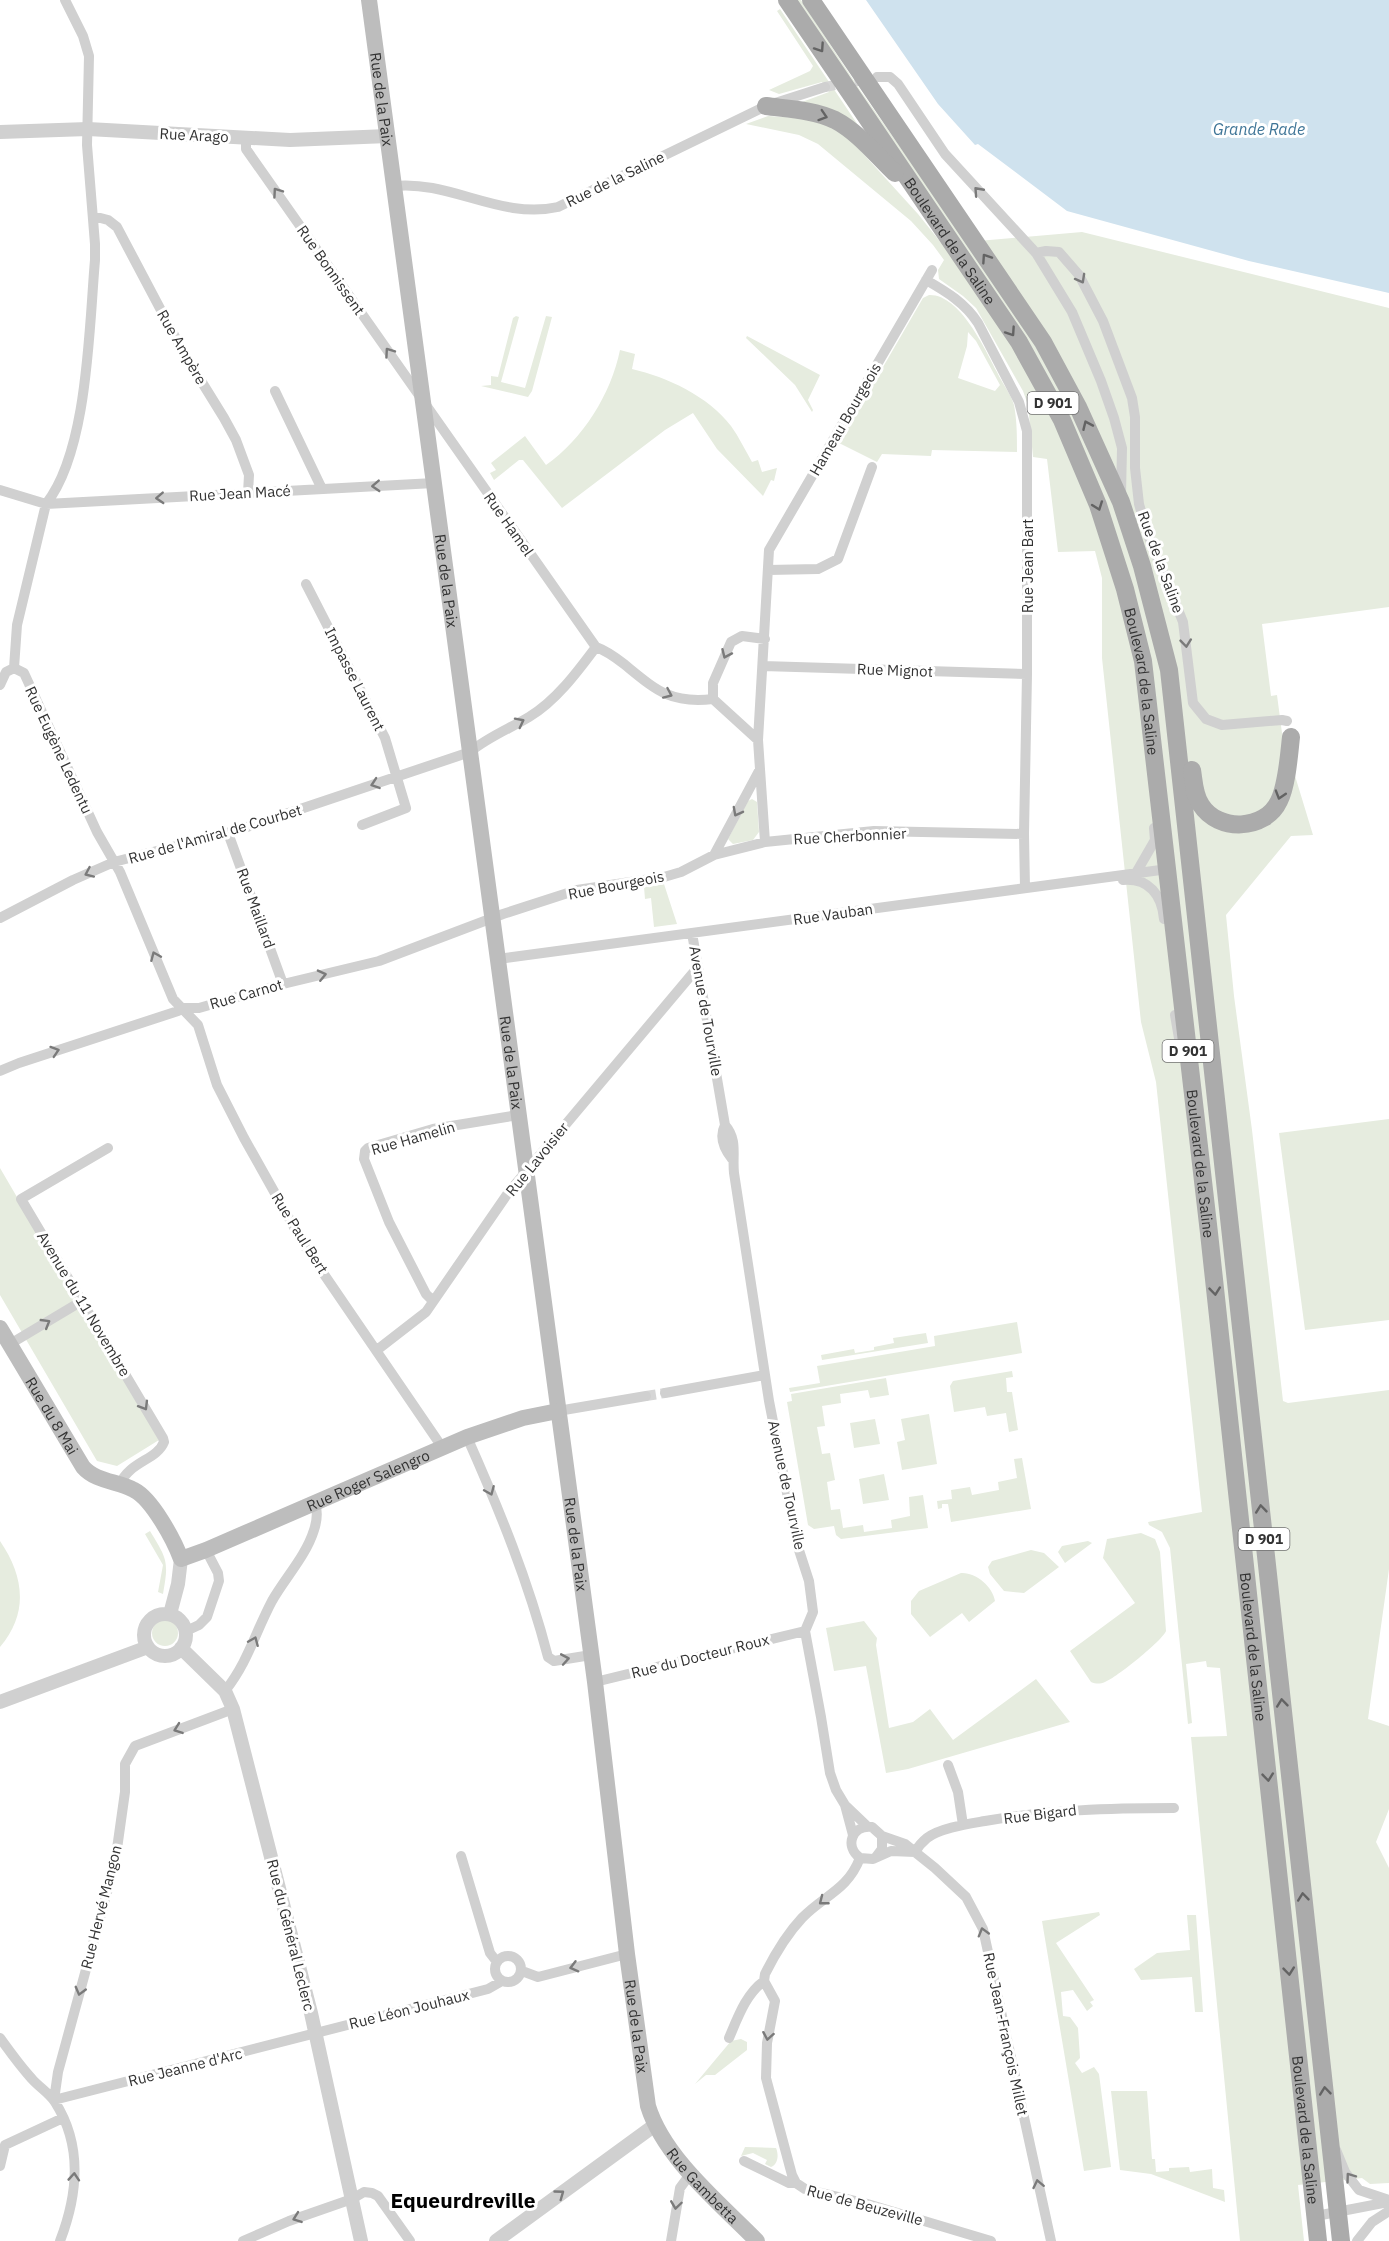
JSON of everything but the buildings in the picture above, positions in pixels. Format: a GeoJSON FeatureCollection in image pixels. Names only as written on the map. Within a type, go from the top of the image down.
{"type":"FeatureCollection","features":[{"type":"Feature","properties":{"kind":"main road","name":"Rue de la Paix"},"geometry":{"type":"LineString","coordinates":[[369,0],[595,1682],[646,2097],[655,2125]]}},
{"type":"Feature","properties":{"kind":"main road","name":"Boulevard de la Saline"},"geometry":{"type":"LineString","coordinates":[[787,0],[1019,342],[1062,420],[1098,505],[1125,589],[1143,662],[1168,869],[1318,2241]]}},
{"type":"Feature","properties":{"kind":"main road","name":"Boulevard de la Saline"},"geometry":{"type":"LineString","coordinates":[[811,0],[1044,342],[1078,407],[1121,502],[1142,566],[1169,670],[1341,2241]]}},
{"type":"Feature","properties":{"kind":"main road"},"geometry":{"type":"LineString","coordinates":[[766,106],[814,113],[836,121],[919,196]]}},
{"type":"Feature","properties":{"kind":"main road"},"geometry":{"type":"LineString","coordinates":[[1142,566],[1174,643],[1196,797],[1206,812],[1220,822],[1233,825],[1258,821],[1268,815],[1280,800],[1289,729]]}},
{"type":"Feature","properties":{"kind":"main road","name":"Rue du 8 Mai"},"geometry":{"type":"LineString","coordinates":[[0,1328],[83,1467],[94,1476],[136,1490],[147,1499],[181,1559]]}},
{"type":"Feature","properties":{"kind":"main road","name":"Rue Roger Salengro"},"geometry":{"type":"LineString","coordinates":[[181,1559],[467,1437],[523,1418],[558,1411]]}},
{"type":"Feature","properties":{"kind":"main road","name":"Rue Gambetta"},"geometry":{"type":"LineString","coordinates":[[655,2125],[665,2141],[692,2173],[757,2241]]}},
{"type":"Feature","properties":{"kind":"street"},"geometry":{"type":"LineString","coordinates":[[0,685],[6,672],[14,668],[17,625],[46,504],[57,490],[79,421],[95,261],[87,145],[88,56],[83,36],[64,0]]}},
{"type":"Feature","properties":{"kind":"street","name":"Rue de la Saline"},"geometry":{"type":"LineString","coordinates":[[877,77],[884,76],[895,80],[945,154],[1036,253],[1072,312],[1101,381],[1122,448],[1121,502]]}},
{"type":"Feature","properties":{"kind":"street","name":"Rue de la Saline"},"geometry":{"type":"LineString","coordinates":[[394,186],[418,186],[530,211],[558,207],[766,106],[825,87]]}},
{"type":"Feature","properties":{"kind":"street","name":"Rue Arago"},"geometry":{"type":"LineString","coordinates":[[0,132],[88,129],[290,140],[388,136]]}},
{"type":"Feature","properties":{"kind":"street","name":"Rue Bonnissent"},"geometry":{"type":"LineString","coordinates":[[246,137],[246,149],[423,400]]}},
{"type":"Feature","properties":{"kind":"street","name":"Rue Ampère"},"geometry":{"type":"LineString","coordinates":[[93,216],[108,220],[117,227],[182,350],[224,417],[244,459],[249,475],[248,493]]}},
{"type":"Feature","properties":{"kind":"street","name":"Rue de la Saline"},"geometry":{"type":"LineString","coordinates":[[1036,253],[1059,252],[1079,275],[1103,321],[1132,398],[1139,504],[1147,532],[1183,622],[1192,698],[1197,710],[1206,719],[1222,725],[1282,720],[1289,729]]}},
{"type":"Feature","properties":{"kind":"street","name":"Hameau Bourgeois"},"geometry":{"type":"LineString","coordinates":[[763,666],[769,550],[929,275]]}},
{"type":"Feature","properties":{"kind":"street","name":"Rue Jean Bart"},"geometry":{"type":"LineString","coordinates":[[929,275],[963,305],[978,323],[1019,402],[1027,431],[1025,888]]}},
{"type":"Feature","properties":{"kind":"street"},"geometry":{"type":"LineString","coordinates":[[275,391],[322,489]]}},
{"type":"Feature","properties":{"kind":"street","name":"Rue Hamel"},"geometry":{"type":"LineString","coordinates":[[423,400],[596,647]]}},
{"type":"Feature","properties":{"kind":"street"},"geometry":{"type":"LineString","coordinates":[[768,570],[818,569],[838,559],[872,466]]}},
{"type":"Feature","properties":{"kind":"street","name":"Rue Jean Macé"},"geometry":{"type":"LineString","coordinates":[[46,504],[434,483]]}},
{"type":"Feature","properties":{"kind":"street"},"geometry":{"type":"LineString","coordinates":[[0,490],[46,504]]}},
{"type":"Feature","properties":{"kind":"street","name":"Impasse Laurent"},"geometry":{"type":"LineString","coordinates":[[306,584],[381,730],[406,808],[362,825]]}},
{"type":"Feature","properties":{"kind":"street"},"geometry":{"type":"LineString","coordinates":[[758,740],[713,699],[713,683],[731,642],[742,636],[765,639]]}},
{"type":"Feature","properties":{"kind":"street"},"geometry":{"type":"LineString","coordinates":[[596,647],[612,654],[648,683],[673,698],[694,701],[713,699]]}},
{"type":"Feature","properties":{"kind":"street","name":"Rue de l'Amiral de Courbet"},"geometry":{"type":"LineString","coordinates":[[0,918],[73,880],[114,862],[228,833],[470,752],[483,741],[531,716],[546,704],[596,647]]}},
{"type":"Feature","properties":{"kind":"street"},"geometry":{"type":"LineString","coordinates":[[763,666],[758,740],[765,842]]}},
{"type":"Feature","properties":{"kind":"street","name":"Rue Mignot"},"geometry":{"type":"LineString","coordinates":[[763,666],[1027,674]]}},
{"type":"Feature","properties":{"kind":"street","name":"Rue Eugène Ledentu"},"geometry":{"type":"LineString","coordinates":[[14,668],[24,673],[97,832],[114,862],[173,999],[182,1008]]}},
{"type":"Feature","properties":{"kind":"street"},"geometry":{"type":"LineString","coordinates":[[1136,873],[1150,852],[1155,835],[1147,777],[1150,717]]}},
{"type":"Feature","properties":{"kind":"street"},"geometry":{"type":"LineString","coordinates":[[714,855],[760,769]]}},
{"type":"Feature","properties":{"kind":"street","name":"Rue Cherbonnier"},"geometry":{"type":"LineString","coordinates":[[714,855],[765,842],[874,831],[1024,834]]}},
{"type":"Feature","properties":{"kind":"street","name":"Rue Maillard"},"geometry":{"type":"LineString","coordinates":[[228,833],[283,984]]}},
{"type":"Feature","properties":{"kind":"street","name":"Rue Bourgeois"},"geometry":{"type":"LineString","coordinates":[[492,918],[577,890],[664,877],[681,872],[714,855]]}},
{"type":"Feature","properties":{"kind":"street","name":"Rue Vauban"},"geometry":{"type":"LineString","coordinates":[[498,959],[1168,869]]}},
{"type":"Feature","properties":{"kind":"street"},"geometry":{"type":"LineString","coordinates":[[1112,877],[1145,883],[1155,892],[1162,904],[1177,1037],[1192,1090]]}},
{"type":"Feature","properties":{"kind":"street","name":"Rue Carnot"},"geometry":{"type":"LineString","coordinates":[[0,1071],[182,1008],[199,1008],[283,984],[398,956],[492,918]]}},
{"type":"Feature","properties":{"kind":"street","name":"Avenue de Tourville"},"geometry":{"type":"LineString","coordinates":[[692,933],[725,1125],[723,1142],[732,1159],[765,1376],[797,1544],[809,1581],[813,1612],[805,1631],[830,1773],[845,1805],[867,1826]]}},
{"type":"Feature","properties":{"kind":"street","name":"Rue Lavoisier"},"geometry":{"type":"LineString","coordinates":[[377,1350],[421,1318],[508,1193],[698,967]]}},
{"type":"Feature","properties":{"kind":"street","name":"Rue Paul Bert"},"geometry":{"type":"LineString","coordinates":[[182,1008],[198,1025],[217,1085],[304,1245],[442,1447]]}},
{"type":"Feature","properties":{"kind":"street","name":"Rue Hamelin"},"geometry":{"type":"LineString","coordinates":[[433,1302],[426,1294],[389,1222],[364,1159],[365,1151],[368,1148],[434,1129],[518,1115]]}},
{"type":"Feature","properties":{"kind":"street","name":"Avenue du 11 Novembre"},"geometry":{"type":"LineString","coordinates":[[108,1148],[21,1199],[163,1438],[161,1449],[130,1469],[120,1484]]}},
{"type":"Feature","properties":{"kind":"street"},"geometry":{"type":"LineString","coordinates":[[10,1344],[82,1301]]}},
{"type":"Feature","properties":{"kind":"street"},"geometry":{"type":"LineString","coordinates":[[665,1393],[765,1376]]}},
{"type":"Feature","properties":{"kind":"street"},"geometry":{"type":"LineString","coordinates":[[558,1411],[646,1396]]}},
{"type":"Feature","properties":{"kind":"street"},"geometry":{"type":"LineString","coordinates":[[467,1437],[514,1548],[548,1657],[554,1661],[591,1655]]}},
{"type":"Feature","properties":{"kind":"street"},"geometry":{"type":"LineString","coordinates":[[225,1691],[239,1673],[273,1600],[314,1531],[317,1515],[315,1503]]}},
{"type":"Feature","properties":{"kind":"street"},"geometry":{"type":"LineString","coordinates":[[186,1631],[199,1625],[207,1617],[219,1581],[206,1550]]}},
{"type":"Feature","properties":{"kind":"street"},"geometry":{"type":"LineString","coordinates":[[170,1614],[178,1584],[181,1559]]}},
{"type":"Feature","properties":{"kind":"street"},"geometry":{"type":"LineString","coordinates":[[170,1614],[180,1620],[186,1631],[181,1648],[171,1655],[164,1656],[153,1652],[145,1641],[146,1626],[155,1616],[170,1614]]}},
{"type":"Feature","properties":{"kind":"street","name":"Rue du Docteur Roux"},"geometry":{"type":"LineString","coordinates":[[595,1682],[805,1631]]}},
{"type":"Feature","properties":{"kind":"street"},"geometry":{"type":"LineString","coordinates":[[0,1702],[148,1647]]}},
{"type":"Feature","properties":{"kind":"street","name":"Rue du Général Leclerc"},"geometry":{"type":"LineString","coordinates":[[181,1648],[225,1691],[233,1709],[316,2033],[361,2241]]}},
{"type":"Feature","properties":{"kind":"street","name":"Rue Hervé Mangon"},"geometry":{"type":"LineString","coordinates":[[54,2100],[58,2072],[115,1863],[125,1792],[125,1764],[135,1746],[233,1709]]}},
{"type":"Feature","properties":{"kind":"street"},"geometry":{"type":"LineString","coordinates":[[948,1765],[958,1792],[963,1825]]}},
{"type":"Feature","properties":{"kind":"street","name":"Avenue de Tourville"},"geometry":{"type":"LineString","coordinates":[[845,1805],[853,1835]]}},
{"type":"Feature","properties":{"kind":"street","name":"Rue Bigard"},"geometry":{"type":"LineString","coordinates":[[915,1852],[932,1835],[963,1825],[1015,1816],[1074,1809],[1174,1808]]}},
{"type":"Feature","properties":{"kind":"street"},"geometry":{"type":"LineString","coordinates":[[876,1857],[884,1845],[882,1836],[876,1829],[867,1826],[859,1828],[853,1835],[851,1845],[852,1850],[860,1857],[868,1859],[876,1857],[891,1851],[915,1852]]}},
{"type":"Feature","properties":{"kind":"street","name":"Rue Jean-François Millet"},"geometry":{"type":"LineString","coordinates":[[882,1836],[905,1844],[935,1868],[966,1897],[983,1929],[1051,2241]]}},
{"type":"Feature","properties":{"kind":"street"},"geometry":{"type":"LineString","coordinates":[[461,1856],[490,1953],[497,1962]]}},
{"type":"Feature","properties":{"kind":"street"},"geometry":{"type":"LineString","coordinates":[[729,2038],[754,1988],[764,1981],[769,1966],[790,1932],[809,1911],[850,1879],[860,1857]]}},
{"type":"Feature","properties":{"kind":"street"},"geometry":{"type":"LineString","coordinates":[[501,1981],[495,1970],[497,1962],[504,1956],[513,1956],[520,1962],[522,1971],[538,1977],[627,1953]]}},
{"type":"Feature","properties":{"kind":"street","name":"Rue Léon Jouhaux"},"geometry":{"type":"LineString","coordinates":[[316,2033],[488,1989],[501,1981],[514,1981],[522,1971]]}},
{"type":"Feature","properties":{"kind":"street"},"geometry":{"type":"LineString","coordinates":[[764,1981],[775,2001],[767,2043],[766,2078],[796,2183]]}},
{"type":"Feature","properties":{"kind":"street","name":"Rue Jeanne d'Arc"},"geometry":{"type":"LineString","coordinates":[[54,2100],[316,2033]]}},
{"type":"Feature","properties":{"kind":"street"},"geometry":{"type":"LineString","coordinates":[[0,2038],[32,2079],[54,2100],[73,2146],[75,2174],[64,2239]]}},
{"type":"Feature","properties":{"kind":"street"},"geometry":{"type":"LineString","coordinates":[[0,2166],[5,2145],[63,2118]]}},
{"type":"Feature","properties":{"kind":"street"},"geometry":{"type":"LineString","coordinates":[[496,2241],[655,2125]]}},
{"type":"Feature","properties":{"kind":"street"},"geometry":{"type":"LineString","coordinates":[[1330,2135],[1345,2172],[1359,2190],[1389,2201]]}},
{"type":"Feature","properties":{"kind":"street","name":"Rue de Beuzeville"},"geometry":{"type":"LineString","coordinates":[[744,2161],[805,2189],[864,2203],[991,2241]]}},
{"type":"Feature","properties":{"kind":"street"},"geometry":{"type":"LineString","coordinates":[[671,2241],[678,2194],[683,2183],[692,2173]]}},
{"type":"Feature","properties":{"kind":"street"},"geometry":{"type":"LineString","coordinates":[[243,2241],[289,2221],[352,2199],[364,2192],[378,2196],[410,2241]]}},
{"type":"Feature","properties":{"kind":"street"},"geometry":{"type":"LineString","coordinates":[[1316,2216],[1389,2201]]}},
{"type":"Feature","properties":{"kind":"street"},"geometry":{"type":"LineString","coordinates":[[1357,2241],[1372,2222],[1389,2211]]}},
{"type":"Feature","properties":{"kind":"shaded area"},"geometry":{"type":"Polygon","coordinates":[[[793,0],[801,0],[860,90],[967,242],[1082,232],[1389,308],[1389,607],[1262,624],[1271,696],[1277,695],[1282,733],[1313,835],[1291,836],[1226,915],[1283,1401],[1288,1403],[1389,1390],[1389,1569],[1368,1719],[1389,1726],[1389,1809],[1376,1842],[1389,1868],[1389,2183],[1370,2184],[1362,2178],[1298,2185],[1304,2241],[1240,2241],[1191,1737],[1227,1736],[1220,1668],[1207,1667],[1206,1661],[1186,1664],[1192,1723],[1188,1724],[1170,1548],[1162,1532],[1149,1525],[1148,1522],[1202,1512],[1156,1082],[1141,1022],[1102,658],[1102,578],[1095,551],[1058,552],[1047,459],[1033,457],[1028,405],[1023,391],[976,308],[939,279],[938,270],[944,260],[933,245],[911,221],[818,144],[799,135],[746,124],[768,116],[816,119],[848,137],[942,244],[793,0]]]}},
{"type":"Feature","properties":{"kind":"shaded area"},"geometry":{"type":"Polygon","coordinates":[[[780,9],[866,137],[794,105],[829,92],[822,82],[779,94],[769,90],[810,71],[813,66],[777,11],[780,9]]]}},
{"type":"Feature","properties":{"kind":"shaded area"},"geometry":{"type":"Polygon","coordinates":[[[929,295],[940,297],[951,303],[970,324],[978,337],[1013,401],[1017,452],[932,450],[931,456],[882,454],[877,462],[839,443],[923,298],[929,295]],[[968,332],[967,346],[958,378],[995,391],[1000,385],[976,341],[968,332]]]}},
{"type":"Feature","properties":{"kind":"shaded area"},"geometry":{"type":"Polygon","coordinates":[[[546,316],[552,317],[532,391],[528,397],[481,386],[491,385],[491,376],[498,377],[513,318],[519,317],[501,382],[525,388],[546,316]]]}},
{"type":"Feature","properties":{"kind":"shaded area"},"geometry":{"type":"Polygon","coordinates":[[[747,336],[820,375],[808,400],[812,412],[795,385],[746,338],[747,336]]]}},
{"type":"Feature","properties":{"kind":"shaded area"},"geometry":{"type":"Polygon","coordinates":[[[620,350],[635,354],[632,369],[659,377],[686,389],[722,415],[752,462],[758,460],[762,472],[777,468],[774,481],[771,480],[763,496],[717,449],[693,413],[665,430],[562,508],[523,460],[519,460],[494,480],[490,473],[496,470],[491,463],[525,436],[546,465],[572,442],[594,414],[602,399],[616,367],[620,350]]]}},
{"type":"Feature","properties":{"kind":"shaded area"},"geometry":{"type":"Polygon","coordinates":[[[752,799],[757,802],[759,832],[753,840],[733,844],[728,839],[748,801],[752,799]]]}},
{"type":"Feature","properties":{"kind":"shaded area"},"geometry":{"type":"Polygon","coordinates":[[[664,884],[677,924],[654,927],[651,898],[645,899],[644,887],[664,884]]]}},
{"type":"Feature","properties":{"kind":"shaded area"},"geometry":{"type":"Polygon","coordinates":[[[1389,1119],[1389,1320],[1305,1330],[1279,1133],[1389,1119]]]}},
{"type":"Feature","properties":{"kind":"shaded area"},"geometry":{"type":"Polygon","coordinates":[[[0,1168],[159,1440],[117,1466],[97,1461],[0,1295],[0,1168]]]}},
{"type":"Feature","properties":{"kind":"shaded area"},"geometry":{"type":"Polygon","coordinates":[[[1017,1322],[1022,1353],[790,1392],[789,1388],[820,1383],[817,1366],[935,1346],[934,1336],[1017,1322]]]}},
{"type":"Feature","properties":{"kind":"shaded area"},"geometry":{"type":"Polygon","coordinates":[[[926,1333],[928,1343],[822,1360],[821,1355],[854,1349],[855,1353],[874,1350],[874,1347],[894,1343],[893,1338],[926,1333]]]}},
{"type":"Feature","properties":{"kind":"shaded area"},"geometry":{"type":"Polygon","coordinates":[[[1012,1371],[1013,1377],[1006,1378],[1007,1392],[1012,1392],[1018,1430],[1009,1432],[1006,1413],[987,1416],[985,1407],[954,1412],[950,1386],[953,1381],[1012,1371]]]}},
{"type":"Feature","properties":{"kind":"shaded area"},"geometry":{"type":"Polygon","coordinates":[[[886,1378],[889,1395],[870,1398],[868,1390],[840,1394],[841,1403],[822,1406],[825,1426],[817,1427],[822,1454],[830,1453],[835,1480],[827,1482],[831,1510],[840,1509],[843,1528],[863,1525],[864,1532],[892,1528],[891,1520],[910,1516],[909,1497],[923,1495],[928,1528],[841,1539],[836,1535],[834,1526],[814,1529],[808,1525],[787,1402],[792,1401],[791,1394],[886,1378]]]}},
{"type":"Feature","properties":{"kind":"shaded area"},"geometry":{"type":"Polygon","coordinates":[[[929,1414],[937,1464],[902,1470],[897,1442],[905,1440],[901,1419],[929,1414]]]}},
{"type":"Feature","properties":{"kind":"shaded area"},"geometry":{"type":"Polygon","coordinates":[[[875,1419],[880,1444],[854,1448],[850,1423],[875,1419]]]}},
{"type":"Feature","properties":{"kind":"shaded area"},"geometry":{"type":"Polygon","coordinates":[[[1022,1458],[1031,1509],[951,1522],[948,1504],[942,1504],[942,1508],[938,1509],[937,1501],[952,1499],[951,1490],[970,1487],[972,1495],[999,1490],[998,1482],[1017,1478],[1014,1459],[1022,1458]]]}},
{"type":"Feature","properties":{"kind":"shaded area"},"geometry":{"type":"Polygon","coordinates":[[[884,1474],[889,1500],[863,1504],[859,1479],[884,1474]]]}},
{"type":"Feature","properties":{"kind":"shaded area"},"geometry":{"type":"Polygon","coordinates":[[[150,1531],[165,1561],[163,1594],[158,1592],[163,1565],[145,1534],[150,1531]]]}},
{"type":"Feature","properties":{"kind":"shaded area"},"geometry":{"type":"Polygon","coordinates":[[[1141,1533],[1155,1539],[1160,1552],[1166,1631],[1148,1650],[1119,1674],[1103,1683],[1093,1683],[1070,1651],[1135,1603],[1103,1558],[1107,1539],[1141,1533]]]}},
{"type":"Feature","properties":{"kind":"shaded area"},"geometry":{"type":"Polygon","coordinates":[[[0,1541],[14,1568],[20,1594],[16,1621],[0,1647],[0,1541]]]}},
{"type":"Feature","properties":{"kind":"shaded area"},"geometry":{"type":"Polygon","coordinates":[[[1088,1541],[1092,1543],[1065,1563],[1058,1552],[1062,1546],[1088,1541]]]}},
{"type":"Feature","properties":{"kind":"shaded area"},"geometry":{"type":"Polygon","coordinates":[[[1031,1550],[1044,1553],[1059,1567],[1024,1593],[1004,1591],[990,1574],[988,1567],[992,1561],[1031,1550]]]}},
{"type":"Feature","properties":{"kind":"shaded area"},"geometry":{"type":"Polygon","coordinates":[[[961,1573],[967,1573],[983,1581],[995,1601],[969,1622],[962,1613],[930,1637],[911,1614],[911,1601],[919,1591],[961,1573]]]}},
{"type":"Feature","properties":{"kind":"shaded area"},"geometry":{"type":"Polygon","coordinates":[[[165,1620],[174,1624],[178,1633],[174,1642],[165,1646],[156,1642],[152,1633],[156,1624],[165,1620]]]}},
{"type":"Feature","properties":{"kind":"shaded area"},"geometry":{"type":"Polygon","coordinates":[[[864,1621],[877,1638],[876,1645],[889,1728],[913,1722],[930,1709],[953,1740],[1036,1679],[1070,1722],[908,1769],[886,1773],[866,1666],[834,1671],[826,1628],[864,1621]]]}},
{"type":"Feature","properties":{"kind":"shaded area"},"geometry":{"type":"Polygon","coordinates":[[[1099,1912],[1100,1915],[1056,1943],[1094,2000],[1090,2002],[1093,2006],[1087,2011],[1073,1990],[1061,1992],[1063,2016],[1070,2017],[1078,2028],[1080,2058],[1075,2063],[1082,2073],[1094,2067],[1099,2074],[1111,2167],[1084,2171],[1042,1921],[1099,1912]]]}},
{"type":"Feature","properties":{"kind":"shaded area"},"geometry":{"type":"Polygon","coordinates":[[[1187,1915],[1196,1915],[1203,2012],[1195,2012],[1192,1977],[1141,1980],[1134,1969],[1157,1953],[1190,1950],[1187,1915]]]}},
{"type":"Feature","properties":{"kind":"shaded area"},"geometry":{"type":"Polygon","coordinates":[[[741,2039],[747,2042],[747,2050],[715,2075],[706,2075],[695,2084],[731,2041],[741,2039]]]}},
{"type":"Feature","properties":{"kind":"shaded area"},"geometry":{"type":"Polygon","coordinates":[[[1111,2091],[1147,2091],[1152,2159],[1155,2159],[1156,2172],[1169,2171],[1169,2168],[1189,2167],[1190,2172],[1212,2169],[1213,2188],[1224,2190],[1225,2202],[1151,2174],[1120,2170],[1111,2091]]]}},
{"type":"Feature","properties":{"kind":"shaded area"},"geometry":{"type":"Polygon","coordinates":[[[745,2147],[776,2148],[778,2156],[776,2162],[771,2167],[765,2164],[767,2160],[753,2153],[741,2156],[745,2147]]]}},
{"type":"Feature","properties":{"kind":"water","name":"Grande Rade"},"geometry":{"type":"Polygon","coordinates":[[[866,0],[1389,0],[1389,293],[1249,261],[1067,211],[978,144],[975,145],[938,104],[866,0]]]}},
{"type":"Feature","properties":{"kind":"tunnel"},"geometry":{"type":"LineString","coordinates":[[825,87],[868,79]]}},
{"type":"Feature","properties":{"kind":"tunnel"},"geometry":{"type":"LineString","coordinates":[[646,1396],[665,1393]]}},
{"type":"Feature","properties":{"kind":"district","name":"Equeurdreville"},"geometry":{"type":"Point","coordinates":[463,2200]}}]}
